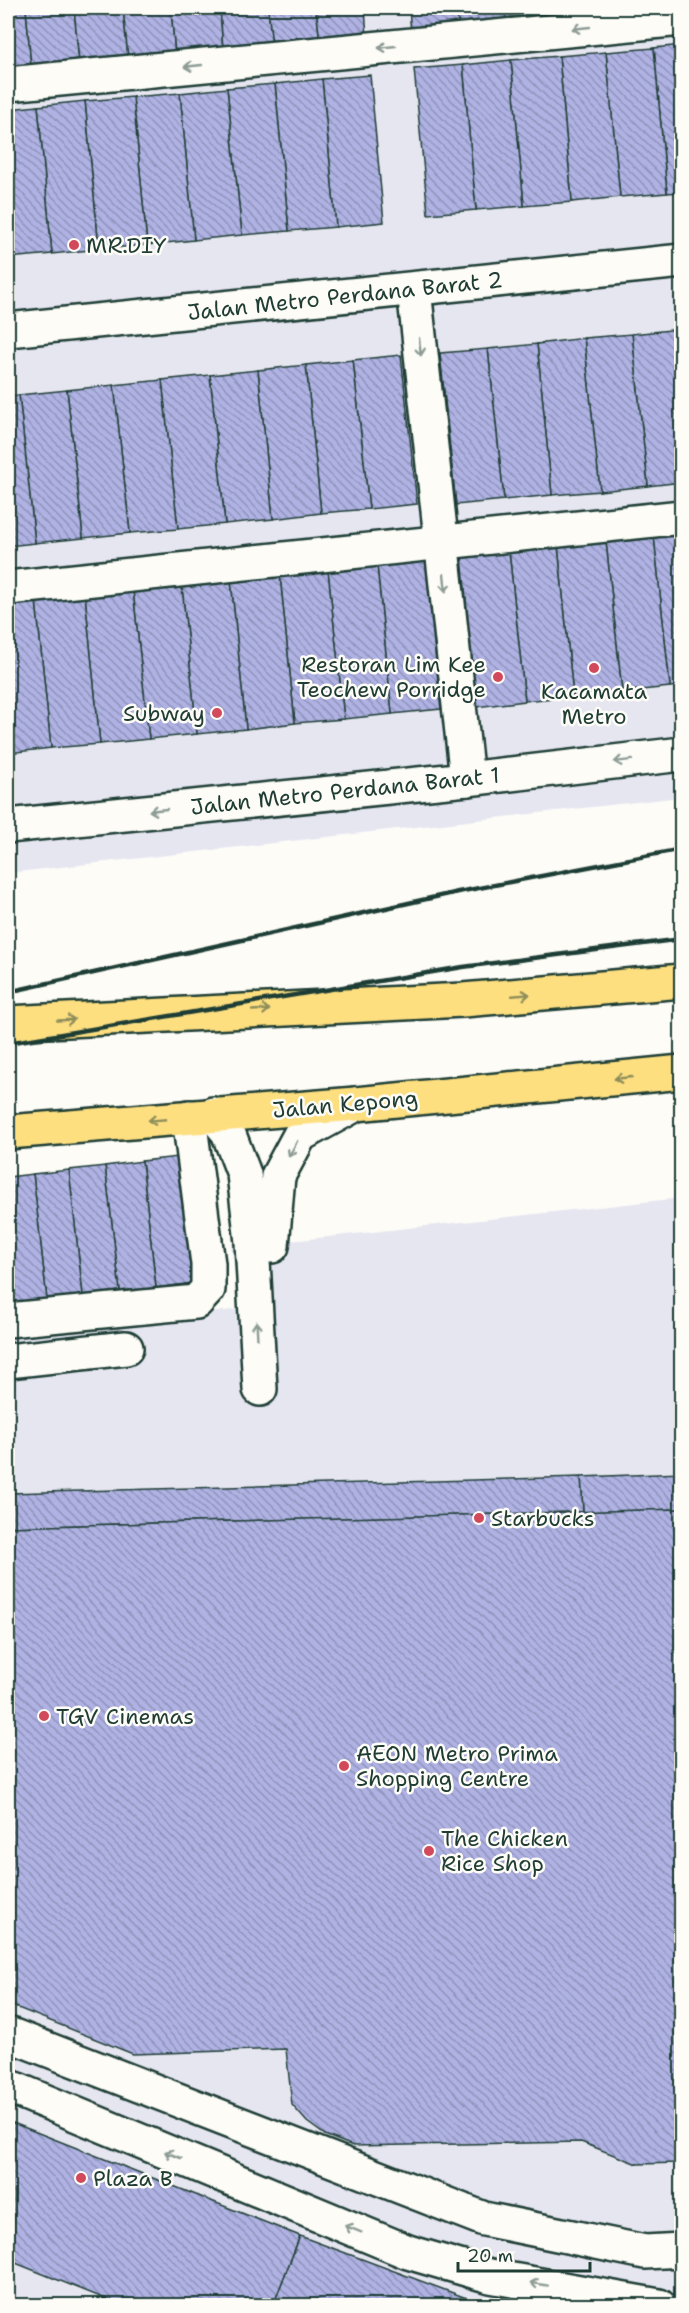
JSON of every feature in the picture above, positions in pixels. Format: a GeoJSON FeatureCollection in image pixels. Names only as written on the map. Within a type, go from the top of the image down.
{"type":"FeatureCollection","features":[{"type":"Feature","properties":{"kind":"main road"},"geometry":{"type":"LineString","coordinates":[[8,1023],[463,1000],[681,981]]}},
{"type":"Feature","properties":{"kind":"main road","name":"Jalan Kepong"},"geometry":{"type":"LineString","coordinates":[[8,1132],[356,1104],[681,1072]]}},
{"type":"Feature","properties":{"kind":"street"},"geometry":{"type":"LineString","coordinates":[[8,84],[681,18]]}},
{"type":"Feature","properties":{"kind":"street","name":"Jalan Metro Perdana Barat 2"},"geometry":{"type":"LineString","coordinates":[[8,330],[681,261]]}},
{"type":"Feature","properties":{"kind":"street"},"geometry":{"type":"LineString","coordinates":[[414,289],[467,779]]}},
{"type":"Feature","properties":{"kind":"street"},"geometry":{"type":"LineString","coordinates":[[8,588],[681,517]]}},
{"type":"Feature","properties":{"kind":"street","name":"Jalan Metro Perdana Barat 1"},"geometry":{"type":"LineString","coordinates":[[8,826],[467,779],[681,754]]}},
{"type":"Feature","properties":{"kind":"street"},"geometry":{"type":"LineString","coordinates":[[272,1246],[278,1176],[300,1135],[356,1104]]}},
{"type":"Feature","properties":{"kind":"street"},"geometry":{"type":"LineString","coordinates":[[8,1320],[196,1302],[208,1289],[201,1116]]}},
{"type":"Feature","properties":{"kind":"street"},"geometry":{"type":"LineString","coordinates":[[201,1116],[228,1132],[244,1174],[252,1242],[260,1389]]}},
{"type":"Feature","properties":{"kind":"street"},"geometry":{"type":"LineString","coordinates":[[8,1361],[126,1348]]}},
{"type":"Feature","properties":{"kind":"street"},"geometry":{"type":"LineString","coordinates":[[8,2034],[484,2219],[645,2252],[681,2250]]}},
{"type":"Feature","properties":{"kind":"street"},"geometry":{"type":"LineString","coordinates":[[8,2086],[408,2252],[490,2276],[659,2306]]}},
{"type":"Feature","properties":{"kind":"shaded area"},"geometry":{"type":"Polygon","coordinates":[[[8,8],[681,8],[681,797],[8,873],[8,8]]]}},
{"type":"Feature","properties":{"kind":"shaded area"},"geometry":{"type":"Polygon","coordinates":[[[681,1198],[681,2305],[8,2305],[8,1338],[240,1309],[231,1244],[300,1240],[681,1198]]]}},
{"type":"Feature","properties":{"kind":"building"},"geometry":{"type":"Polygon","coordinates":[[[8,8],[26,8],[31,66],[8,68],[8,8]]]}},
{"type":"Feature","properties":{"kind":"building"},"geometry":{"type":"Polygon","coordinates":[[[26,8],[74,8],[79,62],[31,66],[26,8]]]}},
{"type":"Feature","properties":{"kind":"building"},"geometry":{"type":"Polygon","coordinates":[[[74,8],[123,8],[128,57],[79,62],[74,8]]]}},
{"type":"Feature","properties":{"kind":"building"},"geometry":{"type":"Polygon","coordinates":[[[123,8],[171,8],[175,54],[128,57],[123,8]]]}},
{"type":"Feature","properties":{"kind":"building"},"geometry":{"type":"Polygon","coordinates":[[[171,8],[220,8],[223,49],[175,54],[171,8]]]}},
{"type":"Feature","properties":{"kind":"building"},"geometry":{"type":"Polygon","coordinates":[[[220,8],[268,8],[272,45],[223,49],[220,8]]]}},
{"type":"Feature","properties":{"kind":"building"},"geometry":{"type":"Polygon","coordinates":[[[268,8],[316,8],[320,41],[272,45],[268,8]]]}},
{"type":"Feature","properties":{"kind":"building"},"geometry":{"type":"Polygon","coordinates":[[[316,8],[365,8],[367,37],[320,41],[316,8]]]}},
{"type":"Feature","properties":{"kind":"building"},"geometry":{"type":"Polygon","coordinates":[[[409,8],[456,8],[459,28],[411,34],[409,8]]]}},
{"type":"Feature","properties":{"kind":"building"},"geometry":{"type":"Polygon","coordinates":[[[456,8],[505,8],[506,24],[459,28],[456,8]]]}},
{"type":"Feature","properties":{"kind":"building"},"geometry":{"type":"Polygon","coordinates":[[[505,8],[553,8],[554,19],[506,24],[505,8]]]}},
{"type":"Feature","properties":{"kind":"building"},"geometry":{"type":"Polygon","coordinates":[[[553,8],[601,8],[602,14],[554,19],[553,8]]]}},
{"type":"Feature","properties":{"kind":"building"},"geometry":{"type":"Polygon","coordinates":[[[682,45],[682,192],[667,193],[654,48],[682,45]]]}},
{"type":"Feature","properties":{"kind":"building"},"geometry":{"type":"Polygon","coordinates":[[[654,48],[667,193],[620,197],[606,52],[654,48]]]}},
{"type":"Feature","properties":{"kind":"building"},"geometry":{"type":"Polygon","coordinates":[[[606,52],[620,197],[572,202],[559,56],[606,52]]]}},
{"type":"Feature","properties":{"kind":"building"},"geometry":{"type":"Polygon","coordinates":[[[559,56],[572,202],[524,206],[511,60],[559,56]]]}},
{"type":"Feature","properties":{"kind":"building"},"geometry":{"type":"Polygon","coordinates":[[[511,60],[524,206],[476,210],[463,65],[511,60]]]}},
{"type":"Feature","properties":{"kind":"building"},"geometry":{"type":"Polygon","coordinates":[[[463,65],[476,210],[428,214],[414,69],[463,65]]]}},
{"type":"Feature","properties":{"kind":"building"},"geometry":{"type":"Polygon","coordinates":[[[370,75],[384,222],[336,227],[322,79],[370,75]]]}},
{"type":"Feature","properties":{"kind":"building"},"geometry":{"type":"Polygon","coordinates":[[[322,79],[336,227],[289,231],[275,84],[322,79]]]}},
{"type":"Feature","properties":{"kind":"building"},"geometry":{"type":"Polygon","coordinates":[[[275,84],[289,231],[242,235],[227,88],[275,84]]]}},
{"type":"Feature","properties":{"kind":"building"},"geometry":{"type":"Polygon","coordinates":[[[227,88],[242,235],[194,240],[180,93],[227,88]]]}},
{"type":"Feature","properties":{"kind":"building"},"geometry":{"type":"Polygon","coordinates":[[[180,93],[194,240],[147,245],[133,97],[180,93]]]}},
{"type":"Feature","properties":{"kind":"building"},"geometry":{"type":"Polygon","coordinates":[[[133,97],[147,245],[99,249],[85,101],[133,97]]]}},
{"type":"Feature","properties":{"kind":"building"},"geometry":{"type":"Polygon","coordinates":[[[85,101],[99,249],[52,254],[38,106],[85,101]]]}},
{"type":"Feature","properties":{"kind":"building"},"geometry":{"type":"Polygon","coordinates":[[[38,106],[52,254],[8,258],[8,109],[38,106]]]}},
{"type":"Feature","properties":{"kind":"building"},"geometry":{"type":"Polygon","coordinates":[[[680,329],[682,482],[648,486],[632,334],[680,329]]]}},
{"type":"Feature","properties":{"kind":"building"},"geometry":{"type":"Polygon","coordinates":[[[632,334],[648,486],[600,491],[584,338],[632,334]]]}},
{"type":"Feature","properties":{"kind":"building"},"geometry":{"type":"Polygon","coordinates":[[[584,338],[600,491],[552,495],[537,344],[584,338]]]}},
{"type":"Feature","properties":{"kind":"building"},"geometry":{"type":"Polygon","coordinates":[[[537,344],[552,495],[504,500],[488,349],[537,344]]]}},
{"type":"Feature","properties":{"kind":"building"},"geometry":{"type":"Polygon","coordinates":[[[488,349],[504,500],[456,505],[440,353],[488,349]]]}},
{"type":"Feature","properties":{"kind":"building"},"geometry":{"type":"Polygon","coordinates":[[[401,355],[417,504],[369,509],[353,360],[401,355]]]}},
{"type":"Feature","properties":{"kind":"building"},"geometry":{"type":"Polygon","coordinates":[[[353,360],[369,509],[321,513],[306,365],[353,360]]]}},
{"type":"Feature","properties":{"kind":"building"},"geometry":{"type":"Polygon","coordinates":[[[306,365],[321,513],[273,519],[258,370],[306,365]]]}},
{"type":"Feature","properties":{"kind":"building"},"geometry":{"type":"Polygon","coordinates":[[[258,370],[273,519],[225,524],[210,375],[258,370]]]}},
{"type":"Feature","properties":{"kind":"building"},"geometry":{"type":"Polygon","coordinates":[[[210,375],[225,524],[178,529],[162,380],[210,375]]]}},
{"type":"Feature","properties":{"kind":"building"},"geometry":{"type":"Polygon","coordinates":[[[162,380],[178,529],[130,533],[114,385],[162,380]]]}},
{"type":"Feature","properties":{"kind":"building"},"geometry":{"type":"Polygon","coordinates":[[[114,385],[130,533],[83,538],[67,390],[114,385]]]}},
{"type":"Feature","properties":{"kind":"building"},"geometry":{"type":"Polygon","coordinates":[[[67,390],[83,538],[35,543],[19,395],[67,390]]]}},
{"type":"Feature","properties":{"kind":"building"},"geometry":{"type":"Polygon","coordinates":[[[19,395],[35,543],[8,546],[8,396],[19,395]]]}},
{"type":"Feature","properties":{"kind":"building"},"geometry":{"type":"Polygon","coordinates":[[[682,534],[682,686],[670,687],[654,537],[682,534]]]}},
{"type":"Feature","properties":{"kind":"building"},"geometry":{"type":"Polygon","coordinates":[[[654,537],[670,687],[622,692],[606,542],[654,537]]]}},
{"type":"Feature","properties":{"kind":"building"},"geometry":{"type":"Polygon","coordinates":[[[606,542],[622,692],[573,696],[558,546],[606,542]]]}},
{"type":"Feature","properties":{"kind":"building"},"geometry":{"type":"Polygon","coordinates":[[[558,546],[573,696],[525,701],[509,551],[558,546]]]}},
{"type":"Feature","properties":{"kind":"building"},"geometry":{"type":"Polygon","coordinates":[[[509,551],[525,701],[476,707],[462,557],[509,551]]]}},
{"type":"Feature","properties":{"kind":"building"},"geometry":{"type":"Polygon","coordinates":[[[426,561],[441,709],[392,714],[377,566],[426,561]]]}},
{"type":"Feature","properties":{"kind":"building"},"geometry":{"type":"Polygon","coordinates":[[[377,566],[392,714],[344,719],[328,571],[377,566]]]}},
{"type":"Feature","properties":{"kind":"building"},"geometry":{"type":"Polygon","coordinates":[[[328,571],[344,719],[295,723],[280,576],[328,571]]]}},
{"type":"Feature","properties":{"kind":"building"},"geometry":{"type":"Polygon","coordinates":[[[280,576],[295,723],[246,729],[231,581],[280,576]]]}},
{"type":"Feature","properties":{"kind":"building"},"geometry":{"type":"Polygon","coordinates":[[[231,581],[246,729],[197,734],[182,587],[231,581]]]}},
{"type":"Feature","properties":{"kind":"building"},"geometry":{"type":"Polygon","coordinates":[[[182,587],[197,734],[149,739],[133,591],[182,587]]]}},
{"type":"Feature","properties":{"kind":"building"},"geometry":{"type":"Polygon","coordinates":[[[133,591],[149,739],[100,744],[85,596],[133,591]]]}},
{"type":"Feature","properties":{"kind":"building"},"geometry":{"type":"Polygon","coordinates":[[[85,596],[100,744],[51,748],[36,601],[85,596]]]}},
{"type":"Feature","properties":{"kind":"building"},"geometry":{"type":"Polygon","coordinates":[[[36,601],[51,748],[8,753],[8,604],[36,601]]]}},
{"type":"Feature","properties":{"kind":"building"},"geometry":{"type":"Polygon","coordinates":[[[178,1157],[192,1283],[156,1288],[142,1161],[178,1157]]]}},
{"type":"Feature","properties":{"kind":"building"},"geometry":{"type":"Polygon","coordinates":[[[142,1161],[156,1288],[120,1291],[105,1166],[142,1161]]]}},
{"type":"Feature","properties":{"kind":"building"},"geometry":{"type":"Polygon","coordinates":[[[105,1166],[120,1291],[83,1296],[69,1170],[105,1166]]]}},
{"type":"Feature","properties":{"kind":"building"},"geometry":{"type":"Polygon","coordinates":[[[69,1170],[83,1296],[47,1300],[33,1174],[69,1170]]]}},
{"type":"Feature","properties":{"kind":"building"},"geometry":{"type":"Polygon","coordinates":[[[33,1174],[47,1300],[11,1305],[8,1278],[8,1177],[33,1174]]]}},
{"type":"Feature","properties":{"kind":"building"},"geometry":{"type":"Polygon","coordinates":[[[682,1473],[682,1509],[583,1512],[581,1477],[682,1473]]]}},
{"type":"Feature","properties":{"kind":"building"},"geometry":{"type":"Polygon","coordinates":[[[581,1477],[583,1512],[8,1527],[8,1493],[581,1477]]]}},
{"type":"Feature","properties":{"kind":"building","name":"AEON Metro Prima Shopping Centre"},"geometry":{"type":"Polygon","coordinates":[[[682,1509],[682,2163],[637,2164],[581,2142],[353,2146],[325,2135],[307,2122],[292,2105],[286,2049],[133,2054],[8,2004],[8,1527],[682,1509]]]}},
{"type":"Feature","properties":{"kind":"building","name":"Plaza B"},"geometry":{"type":"Polygon","coordinates":[[[8,2121],[300,2236],[273,2306],[123,2306],[8,2260],[8,2121]]]}},
{"type":"Feature","properties":{"kind":"building"},"geometry":{"type":"Polygon","coordinates":[[[300,2236],[488,2306],[273,2306],[300,2236]]]}},
{"type":"Feature","properties":{"kind":"railway"},"geometry":{"type":"LineString","coordinates":[[8,992],[458,892],[682,849]]}},
{"type":"Feature","properties":{"kind":"railway"},"geometry":{"type":"LineString","coordinates":[[8,1043],[463,967],[682,939]]}},
{"type":"Feature","properties":{"kind":"place","name":"MR.DIY"},"geometry":{"type":"Point","coordinates":[74,245]}},
{"type":"Feature","properties":{"kind":"place","name":"Kacamata Metro"},"geometry":{"type":"Point","coordinates":[594,668]}},
{"type":"Feature","properties":{"kind":"place","name":"Restoran Lim Kee Teochew Porridge"},"geometry":{"type":"Point","coordinates":[498,677]}},
{"type":"Feature","properties":{"kind":"place","name":"Subway"},"geometry":{"type":"Point","coordinates":[217,713]}},
{"type":"Feature","properties":{"kind":"place","name":"Starbucks"},"geometry":{"type":"Point","coordinates":[479,1518]}},
{"type":"Feature","properties":{"kind":"place","name":"TGV Cinemas"},"geometry":{"type":"Point","coordinates":[44,1716]}},
{"type":"Feature","properties":{"kind":"place","name":"AEON Metro Prima Shopping Centre"},"geometry":{"type":"Point","coordinates":[344,1766]}},
{"type":"Feature","properties":{"kind":"place","name":"The Chicken Rice Shop"},"geometry":{"type":"Point","coordinates":[429,1851]}},
{"type":"Feature","properties":{"kind":"place","name":"Plaza B"},"geometry":{"type":"Point","coordinates":[81,2178]}}]}
